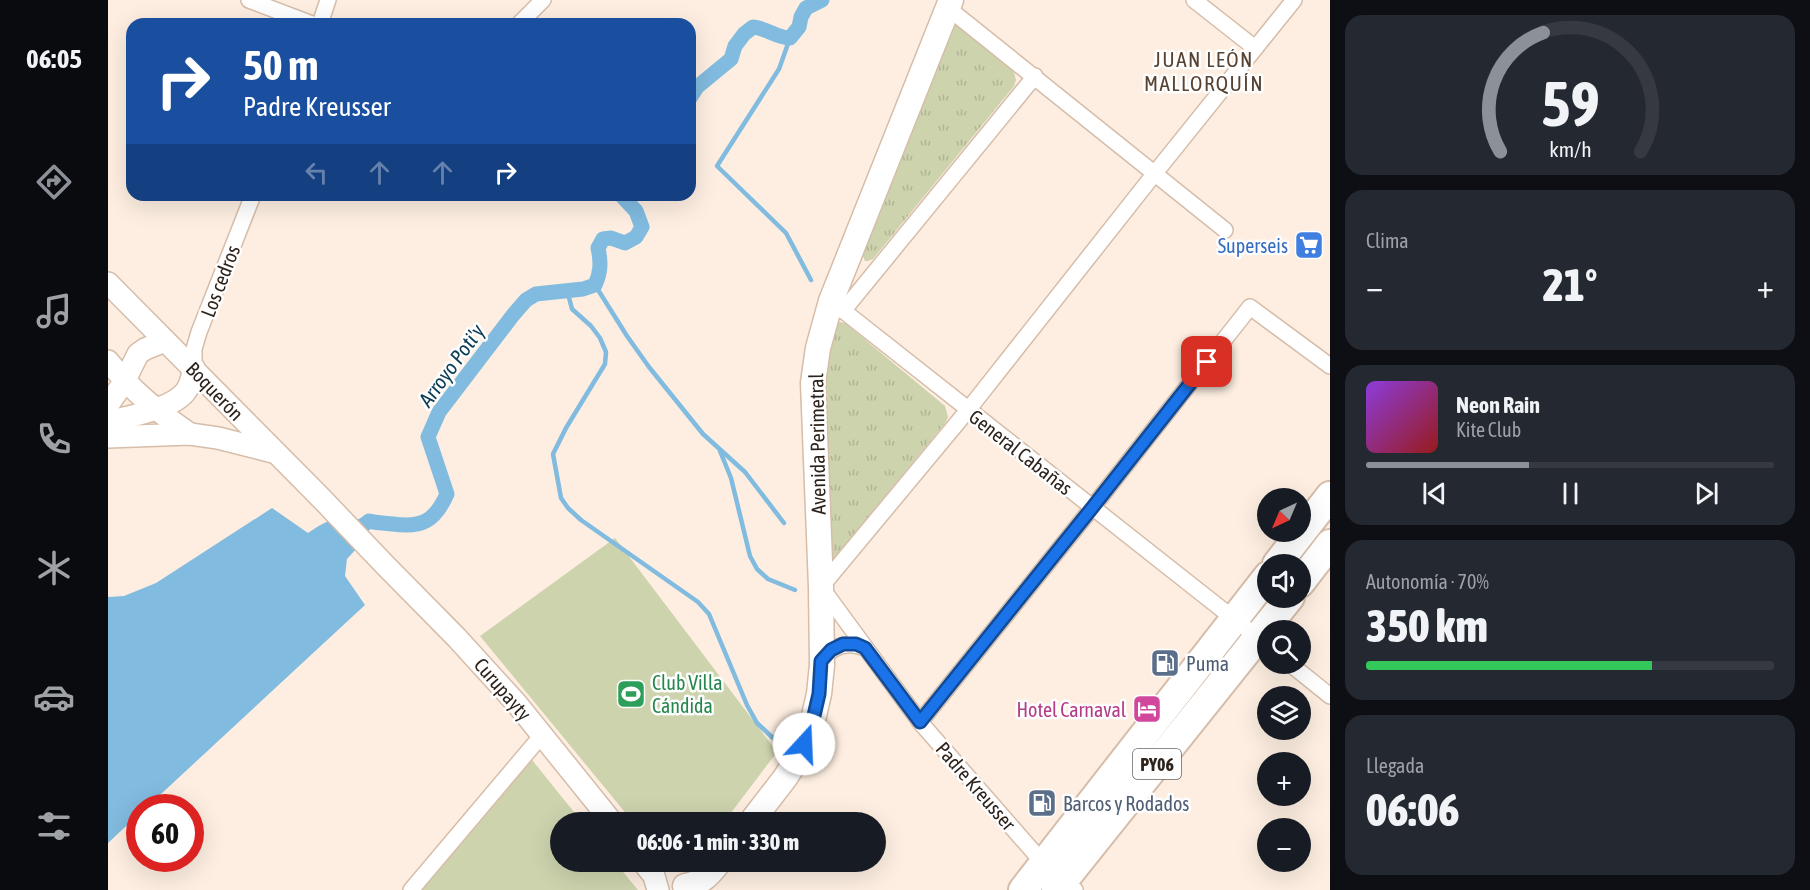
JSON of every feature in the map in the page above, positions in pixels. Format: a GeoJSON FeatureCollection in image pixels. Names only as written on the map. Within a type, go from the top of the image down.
{"type":"FeatureCollection","features":[{"type":"Feature","properties":{"kind":"highway"},"geometry":{"type":"LineString","coordinates":[[1285,554],[1330,496]]}},
{"type":"Feature","properties":{"kind":"highway"},"geometry":{"type":"LineString","coordinates":[[1311,569],[1330,544]]}},
{"type":"Feature","properties":{"kind":"highway","name":"PY06"},"geometry":{"type":"LineString","coordinates":[[1060,881],[1233,620],[1257,590]]}},
{"type":"Feature","properties":{"kind":"highway","name":"PY06"},"geometry":{"type":"LineString","coordinates":[[1023,890],[1060,881],[1257,649]]}},
{"type":"Feature","properties":{"kind":"main road","name":"Avenida Perimetral"},"geometry":{"type":"LineString","coordinates":[[759,812],[799,756],[810,733],[819,694],[821,587],[813,383],[815,361],[949,4]]}},
{"type":"Feature","properties":{"kind":"street"},"geometry":{"type":"LineString","coordinates":[[249,0],[296,18]]}},
{"type":"Feature","properties":{"kind":"street"},"geometry":{"type":"LineString","coordinates":[[322,18],[328,0]]}},
{"type":"Feature","properties":{"kind":"street"},"geometry":{"type":"LineString","coordinates":[[525,18],[543,0]]}},
{"type":"Feature","properties":{"kind":"street"},"geometry":{"type":"LineString","coordinates":[[1194,0],[1256,48]]}},
{"type":"Feature","properties":{"kind":"street"},"geometry":{"type":"LineString","coordinates":[[821,587],[968,410],[1294,0]]}},
{"type":"Feature","properties":{"kind":"street"},"geometry":{"type":"LineString","coordinates":[[949,4],[1226,230]]}},
{"type":"Feature","properties":{"kind":"street"},"geometry":{"type":"LineString","coordinates":[[837,306],[1035,76]]}},
{"type":"Feature","properties":{"kind":"street","name":"Los cedros"},"geometry":{"type":"LineString","coordinates":[[194,368],[194,349],[197,340],[251,201]]}},
{"type":"Feature","properties":{"kind":"street","name":"Boquerón"},"geometry":{"type":"LineString","coordinates":[[108,283],[322,499]]}},
{"type":"Feature","properties":{"kind":"street","name":"General Cabañas"},"geometry":{"type":"LineString","coordinates":[[837,306],[1257,638]]}},
{"type":"Feature","properties":{"kind":"street"},"geometry":{"type":"LineString","coordinates":[[920,722],[1250,307],[1330,366]]}},
{"type":"Feature","properties":{"kind":"street"},"geometry":{"type":"LineString","coordinates":[[108,405],[124,382],[138,354],[165,341]]}},
{"type":"Feature","properties":{"kind":"street"},"geometry":{"type":"LineString","coordinates":[[108,362],[124,382],[154,409],[190,434]]}},
{"type":"Feature","properties":{"kind":"street"},"geometry":{"type":"LineString","coordinates":[[108,422],[174,401],[186,391],[194,368]]}},
{"type":"Feature","properties":{"kind":"street"},"geometry":{"type":"LineString","coordinates":[[108,437],[190,434],[226,440],[276,453]]}},
{"type":"Feature","properties":{"kind":"street","name":"Curupayty"},"geometry":{"type":"LineString","coordinates":[[322,499],[486,668],[604,812]]}},
{"type":"Feature","properties":{"kind":"street","name":"Padre Kreusser"},"geometry":{"type":"LineString","coordinates":[[821,587],[920,722],[1060,881]]}},
{"type":"Feature","properties":{"kind":"street"},"geometry":{"type":"LineString","coordinates":[[821,661],[831,650],[843,644],[856,644],[865,648]]}},
{"type":"Feature","properties":{"kind":"street"},"geometry":{"type":"LineString","coordinates":[[1303,674],[1330,696]]}},
{"type":"Feature","properties":{"kind":"street"},"geometry":{"type":"LineString","coordinates":[[411,890],[542,735]]}},
{"type":"Feature","properties":{"kind":"green space"},"geometry":{"type":"Polygon","coordinates":[[[956,23],[1013,69],[1016,80],[1014,86],[873,259],[865,261],[863,252],[956,23]]]}},
{"type":"Feature","properties":{"kind":"green space"},"geometry":{"type":"Polygon","coordinates":[[[835,323],[845,323],[945,406],[948,417],[833,560],[821,392],[835,323]]]}},
{"type":"Feature","properties":{"kind":"green space","name":"Club Villa Cándida"},"geometry":{"type":"Polygon","coordinates":[[[615,538],[777,752],[732,812],[625,812],[480,636],[615,538]]]}},
{"type":"Feature","properties":{"kind":"green space"},"geometry":{"type":"Polygon","coordinates":[[[528,755],[574,812],[550,812],[550,872],[623,872],[638,890],[413,890],[528,755]]]}},
{"type":"Feature","properties":{"kind":"water"},"geometry":{"type":"Polygon","coordinates":[[[272,508],[308,533],[337,519],[351,518],[369,521],[369,535],[347,559],[345,576],[365,605],[161,794],[126,794],[126,826],[108,843],[108,597],[124,596],[156,583],[272,508]]]}},
{"type":"Feature","properties":{"kind":"waterway","name":"Arroyo Poti'y"},"geometry":{"type":"LineString","coordinates":[[696,89],[731,59],[735,46],[753,27],[790,38],[799,27],[806,8],[822,0]]}},
{"type":"Feature","properties":{"kind":"waterway"},"geometry":{"type":"LineString","coordinates":[[790,38],[779,69],[717,166],[786,233],[811,280]]}},
{"type":"Feature","properties":{"kind":"waterway","name":"Arroyo Poti'y"},"geometry":{"type":"LineString","coordinates":[[354,532],[369,521],[412,525],[426,521],[438,511],[447,494],[428,437],[439,412],[526,300],[536,294],[583,289],[595,285],[600,267],[598,248],[603,239],[611,238],[625,243],[636,237],[642,227],[636,211],[627,201]]}},
{"type":"Feature","properties":{"kind":"waterway"},"geometry":{"type":"LineString","coordinates":[[595,285],[649,367],[703,434],[745,472],[784,523]]}},
{"type":"Feature","properties":{"kind":"waterway"},"geometry":{"type":"LineString","coordinates":[[567,290],[572,309],[591,326],[606,352],[605,364],[553,454],[561,498],[581,520],[698,602],[709,614],[747,705],[757,723],[773,738]]}},
{"type":"Feature","properties":{"kind":"waterway"},"geometry":{"type":"LineString","coordinates":[[720,451],[731,478],[750,556],[757,569],[768,579],[795,590]]}},
{"type":"Feature","properties":{"kind":"place","name":"Superseis"},"geometry":{"type":"Point","coordinates":[1309,245]}},
{"type":"Feature","properties":{"kind":"place","name":"Puma"},"geometry":{"type":"Point","coordinates":[1165,663]}},
{"type":"Feature","properties":{"kind":"place","name":"Club Villa Cándida"},"geometry":{"type":"Point","coordinates":[631,694]}},
{"type":"Feature","properties":{"kind":"place","name":"Hotel Carnaval"},"geometry":{"type":"Point","coordinates":[1147,709]}},
{"type":"Feature","properties":{"kind":"place","name":"Barcos y Rodados"},"geometry":{"type":"Point","coordinates":[1042,803]}},
{"type":"Feature","properties":{"kind":"district","name":"JUAN LEÓN MALLORQUÍN"},"geometry":{"type":"Point","coordinates":[1204,71]}},
{"type":"Feature","properties":{"kind":"route"},"geometry":{"type":"LineString","coordinates":[[804,744],[810,733],[815,714],[821,680],[821,661],[831,650],[843,644],[856,644],[865,648],[920,722],[1207,362]]}}]}
